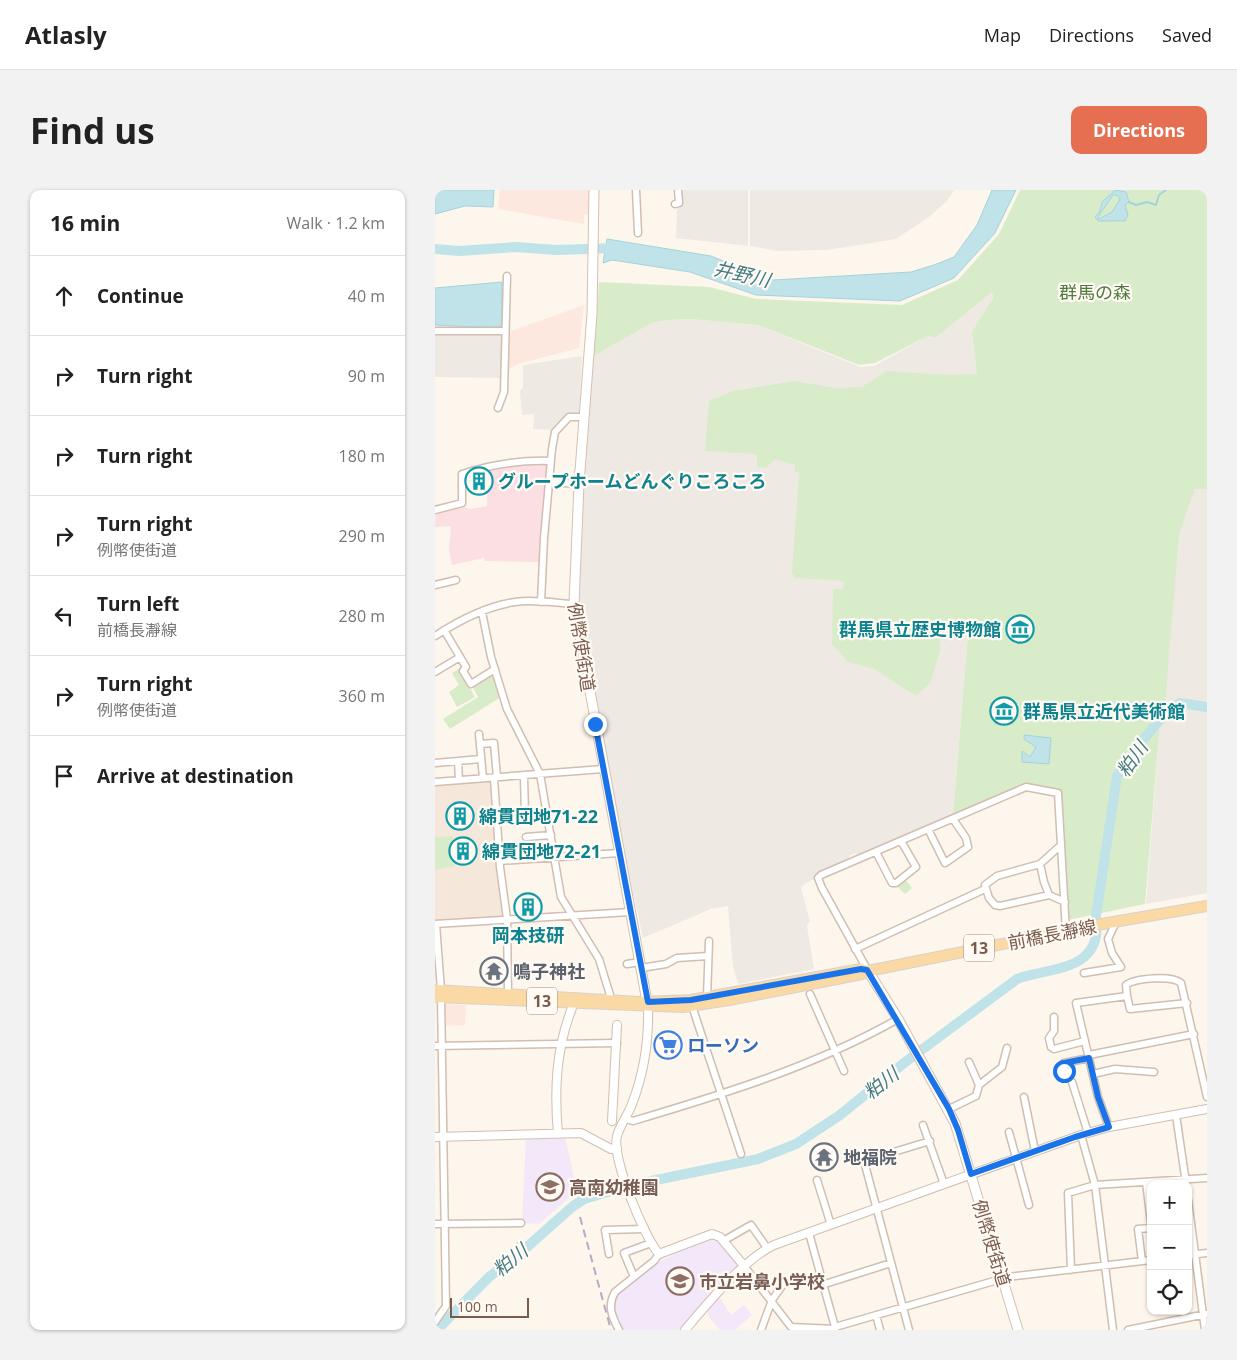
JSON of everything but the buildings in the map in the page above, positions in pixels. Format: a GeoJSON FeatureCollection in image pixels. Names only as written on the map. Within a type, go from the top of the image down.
{"type":"FeatureCollection","features":[{"type":"Feature","properties":{"kind":"main road","name":"例幣使街道"},"geometry":{"type":"LineString","coordinates":[[594,190],[593,283],[579,484],[574,604],[648,1004]]}},
{"type":"Feature","properties":{"kind":"main road","name":"前橋長瀞線"},"geometry":{"type":"LineString","coordinates":[[438,993],[508,993],[609,999],[648,1004],[707,998],[1207,906]]}},
{"type":"Feature","properties":{"kind":"main road","name":"例幣使街道"},"geometry":{"type":"LineString","coordinates":[[867,970],[921,1059],[949,1109],[958,1130],[1017,1330]]}},
{"type":"Feature","properties":{"kind":"main road","name":"前橋長瀞線"},"geometry":{"type":"LineString","coordinates":[[438,993],[574,1003],[692,1006],[835,980],[862,974],[867,970]]}},
{"type":"Feature","properties":{"kind":"street"},"geometry":{"type":"LineString","coordinates":[[637,190],[638,233]]}},
{"type":"Feature","properties":{"kind":"street"},"geometry":{"type":"LineString","coordinates":[[675,204],[679,203],[678,190]]}},
{"type":"Feature","properties":{"kind":"street"},"geometry":{"type":"LineString","coordinates":[[498,408],[504,392],[504,331],[507,276]]}},
{"type":"Feature","properties":{"kind":"street"},"geometry":{"type":"LineString","coordinates":[[435,331],[504,331]]}},
{"type":"Feature","properties":{"kind":"street"},"geometry":{"type":"LineString","coordinates":[[541,602],[543,538],[555,432],[569,417],[584,417]]}},
{"type":"Feature","properties":{"kind":"street"},"geometry":{"type":"LineString","coordinates":[[435,510],[462,504],[462,474],[502,463],[551,461]]}},
{"type":"Feature","properties":{"kind":"street"},"geometry":{"type":"LineString","coordinates":[[549,482],[579,484]]}},
{"type":"Feature","properties":{"kind":"street"},"geometry":{"type":"LineString","coordinates":[[435,585],[456,580]]}},
{"type":"Feature","properties":{"kind":"street"},"geometry":{"type":"LineString","coordinates":[[495,669],[471,684],[463,671],[466,667],[460,657],[438,633],[482,612],[517,602],[574,604]]}},
{"type":"Feature","properties":{"kind":"street"},"geometry":{"type":"LineString","coordinates":[[482,612],[507,710],[540,774],[561,897],[599,959],[610,995],[609,999]]}},
{"type":"Feature","properties":{"kind":"street"},"geometry":{"type":"LineString","coordinates":[[435,672],[460,657]]}},
{"type":"Feature","properties":{"kind":"street"},"geometry":{"type":"LineString","coordinates":[[479,734],[483,778]]}},
{"type":"Feature","properties":{"kind":"street"},"geometry":{"type":"LineString","coordinates":[[480,744],[494,743],[500,861],[507,919],[508,993]]}},
{"type":"Feature","properties":{"kind":"street"},"geometry":{"type":"LineString","coordinates":[[435,763],[481,760]]}},
{"type":"Feature","properties":{"kind":"street"},"geometry":{"type":"LineString","coordinates":[[458,761],[459,780]]}},
{"type":"Feature","properties":{"kind":"street"},"geometry":{"type":"LineString","coordinates":[[435,782],[603,769]]}},
{"type":"Feature","properties":{"kind":"street"},"geometry":{"type":"LineString","coordinates":[[524,776],[525,817]]}},
{"type":"Feature","properties":{"kind":"street"},"geometry":{"type":"LineString","coordinates":[[867,970],[818,878],[901,840],[1026,787],[1058,793],[1066,932]]}},
{"type":"Feature","properties":{"kind":"street"},"geometry":{"type":"LineString","coordinates":[[928,829],[945,862],[968,847],[966,838],[953,819]]}},
{"type":"Feature","properties":{"kind":"street"},"geometry":{"type":"LineString","coordinates":[[526,837],[551,835]]}},
{"type":"Feature","properties":{"kind":"street"},"geometry":{"type":"LineString","coordinates":[[876,852],[892,883],[896,883],[916,867],[901,840]]}},
{"type":"Feature","properties":{"kind":"street"},"geometry":{"type":"LineString","coordinates":[[1061,845],[1040,864],[997,876],[985,885],[985,890],[995,905],[1001,906],[1049,895],[1065,902]]}},
{"type":"Feature","properties":{"kind":"street"},"geometry":{"type":"LineString","coordinates":[[500,861],[619,852]]}},
{"type":"Feature","properties":{"kind":"street"},"geometry":{"type":"LineString","coordinates":[[1040,864],[1043,882],[1049,895]]}},
{"type":"Feature","properties":{"kind":"street"},"geometry":{"type":"LineString","coordinates":[[855,949],[985,890]]}},
{"type":"Feature","properties":{"kind":"street"},"geometry":{"type":"LineString","coordinates":[[435,1322],[446,1306],[445,1224],[439,1136],[438,993],[435,924],[630,912]]}},
{"type":"Feature","properties":{"kind":"street"},"geometry":{"type":"LineString","coordinates":[[1084,973],[1121,967],[1112,952],[1108,940],[1116,922]]}},
{"type":"Feature","properties":{"kind":"street"},"geometry":{"type":"LineString","coordinates":[[707,998],[709,941]]}},
{"type":"Feature","properties":{"kind":"street"},"geometry":{"type":"LineString","coordinates":[[627,964],[666,964],[677,958],[708,956]]}},
{"type":"Feature","properties":{"kind":"street"},"geometry":{"type":"LineString","coordinates":[[1187,1003],[1130,1009],[1126,985],[1131,982],[1155,978],[1178,980],[1181,983],[1187,1003],[1207,1097]]}},
{"type":"Feature","properties":{"kind":"street"},"geometry":{"type":"LineString","coordinates":[[810,994],[844,1071]]}},
{"type":"Feature","properties":{"kind":"street"},"geometry":{"type":"LineString","coordinates":[[1109,1127],[1098,1097],[1076,1002],[1127,996]]}},
{"type":"Feature","properties":{"kind":"street"},"geometry":{"type":"LineString","coordinates":[[558,1134],[555,1087],[561,1044],[574,1003]]}},
{"type":"Feature","properties":{"kind":"street"},"geometry":{"type":"LineString","coordinates":[[648,1004],[645,1060],[640,1083],[617,1135],[617,1148],[628,1192],[651,1243],[659,1254]]}},
{"type":"Feature","properties":{"kind":"street"},"geometry":{"type":"LineString","coordinates":[[692,1006],[741,1154]]}},
{"type":"Feature","properties":{"kind":"street"},"geometry":{"type":"LineString","coordinates":[[1054,1017],[1054,1031],[1049,1038],[1051,1047],[1054,1048],[1085,1041]]}},
{"type":"Feature","properties":{"kind":"street"},"geometry":{"type":"LineString","coordinates":[[626,1118],[633,1121],[721,1095],[835,1050],[898,1019]]}},
{"type":"Feature","properties":{"kind":"street"},"geometry":{"type":"LineString","coordinates":[[612,1121],[617,1025]]}},
{"type":"Feature","properties":{"kind":"street"},"geometry":{"type":"LineString","coordinates":[[1064,1071],[1064,1063],[1194,1034]]}},
{"type":"Feature","properties":{"kind":"street"},"geometry":{"type":"LineString","coordinates":[[439,1046],[617,1043]]}},
{"type":"Feature","properties":{"kind":"street"},"geometry":{"type":"LineString","coordinates":[[949,1109],[976,1096],[979,1085],[1002,1067],[1007,1048]]}},
{"type":"Feature","properties":{"kind":"street"},"geometry":{"type":"LineString","coordinates":[[969,1062],[979,1085]]}},
{"type":"Feature","properties":{"kind":"street"},"geometry":{"type":"LineString","coordinates":[[1093,1074],[1115,1069],[1154,1072]]}},
{"type":"Feature","properties":{"kind":"street"},"geometry":{"type":"LineString","coordinates":[[1072,1082],[1095,1185],[1107,1266],[1113,1330]]}},
{"type":"Feature","properties":{"kind":"street"},"geometry":{"type":"LineString","coordinates":[[1024,1097],[1035,1151]]}},
{"type":"Feature","properties":{"kind":"street"},"geometry":{"type":"LineString","coordinates":[[685,1330],[704,1307],[767,1248],[1085,1134],[1109,1127],[1207,1109]]}},
{"type":"Feature","properties":{"kind":"street"},"geometry":{"type":"LineString","coordinates":[[1176,1115],[1186,1180]]}},
{"type":"Feature","properties":{"kind":"street"},"geometry":{"type":"LineString","coordinates":[[923,1125],[944,1184]]}},
{"type":"Feature","properties":{"kind":"street"},"geometry":{"type":"LineString","coordinates":[[1009,1132],[1029,1205]]}},
{"type":"Feature","properties":{"kind":"street"},"geometry":{"type":"LineString","coordinates":[[439,1136],[581,1133],[611,1149],[617,1148]]}},
{"type":"Feature","properties":{"kind":"street"},"geometry":{"type":"LineString","coordinates":[[909,1330],[864,1161],[930,1141]]}},
{"type":"Feature","properties":{"kind":"street"},"geometry":{"type":"LineString","coordinates":[[1192,1181],[1207,1178]]}},
{"type":"Feature","properties":{"kind":"street"},"geometry":{"type":"LineString","coordinates":[[817,1180],[831,1226]]}},
{"type":"Feature","properties":{"kind":"street"},"geometry":{"type":"LineString","coordinates":[[1071,1270],[1068,1193],[1095,1185],[1145,1182],[1147,1196]]}},
{"type":"Feature","properties":{"kind":"street"},"geometry":{"type":"LineString","coordinates":[[435,1224],[521,1223]]}},
{"type":"Feature","properties":{"kind":"street"},"geometry":{"type":"LineString","coordinates":[[723,1241],[751,1225],[767,1248]]}},
{"type":"Feature","properties":{"kind":"street"},"geometry":{"type":"LineString","coordinates":[[1142,1261],[1138,1229],[1147,1228]]}},
{"type":"Feature","properties":{"kind":"street"},"geometry":{"type":"LineString","coordinates":[[609,1254],[603,1232],[605,1230],[645,1229]]}},
{"type":"Feature","properties":{"kind":"street"},"geometry":{"type":"LineString","coordinates":[[809,1233],[825,1284],[835,1329]]}},
{"type":"Feature","properties":{"kind":"street"},"geometry":{"type":"LineString","coordinates":[[619,1330],[611,1310],[611,1298],[615,1292],[654,1261],[659,1254],[707,1234],[712,1234],[723,1241],[772,1300],[791,1328],[835,1329],[1002,1278],[1147,1260]]}},
{"type":"Feature","properties":{"kind":"street"},"geometry":{"type":"LineString","coordinates":[[634,1278],[624,1253],[651,1243]]}},
{"type":"Feature","properties":{"kind":"street"},"geometry":{"type":"LineString","coordinates":[[1205,1330],[1205,1314],[1192,1255],[1207,1253]]}},
{"type":"Feature","properties":{"kind":"street"},"geometry":{"type":"LineString","coordinates":[[825,1284],[891,1263]]}},
{"type":"Feature","properties":{"kind":"street"},"geometry":{"type":"LineString","coordinates":[[761,1330],[772,1300],[782,1286]]}},
{"type":"Feature","properties":{"kind":"street"},"geometry":{"type":"LineString","coordinates":[[1128,1330],[1205,1314]]}},
{"type":"Feature","properties":{"kind":"street"},"geometry":{"type":"LineString","coordinates":[[876,1315],[880,1330]]}},
{"type":"Feature","properties":{"kind":"shaded area"},"geometry":{"type":"Polygon","coordinates":[[[500,190],[589,190],[589,214],[584,215],[584,224],[498,209],[500,190]]]}},
{"type":"Feature","properties":{"kind":"shaded area"},"geometry":{"type":"Polygon","coordinates":[[[681,190],[748,190],[748,246],[676,238],[677,205],[682,205],[681,190]]]}},
{"type":"Feature","properties":{"kind":"shaded area"},"geometry":{"type":"Polygon","coordinates":[[[750,190],[954,190],[947,201],[929,217],[896,239],[827,250],[777,251],[750,246],[750,190]]]}},
{"type":"Feature","properties":{"kind":"shaded area"},"geometry":{"type":"Polygon","coordinates":[[[1207,190],[1207,893],[1146,904],[1161,709],[1207,190]]]}},
{"type":"Feature","properties":{"kind":"shaded area"},"geometry":{"type":"Polygon","coordinates":[[[992,291],[996,354],[968,634],[953,815],[861,855],[856,853],[850,855],[847,861],[803,885],[801,888],[810,921],[807,926],[814,969],[738,984],[733,967],[728,906],[711,909],[643,938],[634,896],[631,895],[582,633],[579,603],[578,555],[590,372],[594,356],[652,323],[690,319],[758,325],[860,367],[874,366],[928,336],[935,338],[992,291]]]}},
{"type":"Feature","properties":{"kind":"shaded area"},"geometry":{"type":"Polygon","coordinates":[[[584,305],[579,348],[518,364],[508,370],[508,332],[584,305]]]}},
{"type":"Feature","properties":{"kind":"shaded area"},"geometry":{"type":"Polygon","coordinates":[[[435,333],[499,334],[502,338],[501,378],[435,377],[435,333]]]}},
{"type":"Feature","properties":{"kind":"shaded area"},"geometry":{"type":"Polygon","coordinates":[[[582,356],[579,415],[568,416],[554,430],[533,429],[534,414],[522,415],[520,391],[523,387],[523,365],[582,356]]]}},
{"type":"Feature","properties":{"kind":"shaded area"},"geometry":{"type":"Polygon","coordinates":[[[548,463],[540,562],[485,561],[484,558],[452,565],[449,550],[451,526],[435,527],[436,512],[462,506],[469,509],[487,506],[488,466],[548,463]]]}},
{"type":"Feature","properties":{"kind":"shaded area"},"geometry":{"type":"Polygon","coordinates":[[[492,781],[504,916],[435,921],[435,785],[492,781]]]}},
{"type":"Feature","properties":{"kind":"shaded area"},"geometry":{"type":"Polygon","coordinates":[[[443,1004],[466,1005],[465,1025],[443,1026],[443,1004]]]}},
{"type":"Feature","properties":{"kind":"shaded area","name":"高南幼稚園"},"geometry":{"type":"Polygon","coordinates":[[[565,1137],[578,1195],[569,1198],[539,1224],[522,1223],[526,1138],[565,1137]]]}},
{"type":"Feature","properties":{"kind":"shaded area","name":"市立岩鼻小学校"},"geometry":{"type":"Polygon","coordinates":[[[707,1237],[718,1239],[739,1264],[739,1269],[701,1306],[681,1330],[622,1330],[613,1309],[614,1297],[649,1267],[707,1237]]]}},
{"type":"Feature","properties":{"kind":"shaded area"},"geometry":{"type":"Polygon","coordinates":[[[719,1297],[731,1315],[744,1305],[752,1315],[735,1330],[720,1330],[709,1317],[707,1310],[719,1297]]]}},
{"type":"Feature","properties":{"kind":"green space","name":"群馬の森"},"geometry":{"type":"Polygon","coordinates":[[[1020,190],[1207,190],[1207,489],[1195,489],[1179,534],[1165,706],[1161,710],[1145,904],[1068,920],[1061,792],[1026,784],[953,815],[968,634],[940,629],[940,650],[931,682],[916,696],[874,669],[848,662],[832,644],[833,589],[843,589],[844,581],[795,578],[792,573],[799,472],[795,472],[795,465],[775,459],[766,468],[757,467],[757,454],[705,451],[709,401],[733,391],[794,381],[836,388],[862,387],[886,371],[948,375],[977,374],[972,332],[993,298],[992,292],[935,338],[928,336],[875,363],[859,365],[758,325],[690,319],[652,323],[594,356],[599,282],[709,287],[756,299],[902,305],[958,280],[999,234],[1020,190]]]}},
{"type":"Feature","properties":{"kind":"green space"},"geometry":{"type":"Polygon","coordinates":[[[459,669],[475,697],[457,707],[449,692],[459,685],[452,673],[459,669]]]}},
{"type":"Feature","properties":{"kind":"green space"},"geometry":{"type":"Polygon","coordinates":[[[494,673],[501,697],[450,729],[443,719],[478,697],[472,686],[494,673]]]}},
{"type":"Feature","properties":{"kind":"green space"},"geometry":{"type":"Polygon","coordinates":[[[453,836],[455,866],[435,870],[435,837],[453,836]]]}},
{"type":"Feature","properties":{"kind":"green space"},"geometry":{"type":"Polygon","coordinates":[[[905,879],[912,888],[905,894],[897,886],[905,879]]]}},
{"type":"Feature","properties":{"kind":"water"},"geometry":{"type":"Polygon","coordinates":[[[435,190],[494,190],[493,207],[465,206],[435,214],[435,190]]]}},
{"type":"Feature","properties":{"kind":"water","name":"井野川"},"geometry":{"type":"Polygon","coordinates":[[[992,190],[1016,190],[995,233],[954,278],[900,301],[756,295],[690,272],[612,260],[603,263],[607,239],[711,256],[733,265],[743,272],[754,272],[773,280],[911,272],[954,257],[977,225],[992,190]]]}},
{"type":"Feature","properties":{"kind":"water"},"geometry":{"type":"Polygon","coordinates":[[[1115,190],[1126,192],[1129,202],[1125,205],[1128,215],[1125,221],[1098,221],[1095,217],[1100,211],[1102,202],[1115,190]],[[1113,195],[1098,217],[1099,219],[1112,212],[1120,199],[1117,195],[1113,195]]]}},
{"type":"Feature","properties":{"kind":"water"},"geometry":{"type":"Polygon","coordinates":[[[502,282],[502,325],[499,328],[435,325],[435,288],[502,282]]]}},
{"type":"Feature","properties":{"kind":"water"},"geometry":{"type":"Polygon","coordinates":[[[1024,735],[1051,738],[1049,764],[1022,762],[1022,751],[1030,757],[1036,747],[1024,739],[1024,735]]]}},
{"type":"Feature","properties":{"kind":"waterway"},"geometry":{"type":"LineString","coordinates":[[1129,202],[1136,205],[1147,202],[1156,205],[1159,195],[1166,190]]}},
{"type":"Feature","properties":{"kind":"waterway","name":"井野川"},"geometry":{"type":"LineString","coordinates":[[435,249],[459,251],[516,247],[556,250],[618,248]]}},
{"type":"Feature","properties":{"kind":"waterway","name":"粕川"},"geometry":{"type":"LineString","coordinates":[[437,1330],[489,1277],[584,1199],[632,1185],[758,1159],[796,1144],[840,1115],[904,1063],[1017,979],[1064,967],[1075,963],[1085,956],[1092,948],[1096,936],[1096,916],[1117,776],[1141,742],[1165,714],[1180,703],[1207,707]]}},
{"type":"Feature","properties":{"kind":"railway"},"geometry":{"type":"LineString","coordinates":[[580,1217],[611,1330]]}},
{"type":"Feature","properties":{"kind":"place","name":"グループホームどんぐりころころ"},"geometry":{"type":"Point","coordinates":[479,481]}},
{"type":"Feature","properties":{"kind":"place","name":"群馬県立歴史博物館"},"geometry":{"type":"Point","coordinates":[1020,629]}},
{"type":"Feature","properties":{"kind":"place","name":"群馬県立近代美術館"},"geometry":{"type":"Point","coordinates":[1004,711]}},
{"type":"Feature","properties":{"kind":"place","name":"綿貫団地71-22"},"geometry":{"type":"Point","coordinates":[460,816]}},
{"type":"Feature","properties":{"kind":"place","name":"綿貫団地72-21"},"geometry":{"type":"Point","coordinates":[463,851]}},
{"type":"Feature","properties":{"kind":"place","name":"岡本技研"},"geometry":{"type":"Point","coordinates":[528,907]}},
{"type":"Feature","properties":{"kind":"place","name":"鳴子神社"},"geometry":{"type":"Point","coordinates":[494,971]}},
{"type":"Feature","properties":{"kind":"place","name":"ローソン"},"geometry":{"type":"Point","coordinates":[668,1045]}},
{"type":"Feature","properties":{"kind":"place","name":"地福院"},"geometry":{"type":"Point","coordinates":[824,1157]}},
{"type":"Feature","properties":{"kind":"place","name":"高南幼稚園"},"geometry":{"type":"Point","coordinates":[550,1187]}},
{"type":"Feature","properties":{"kind":"place","name":"市立岩鼻小学校"},"geometry":{"type":"Point","coordinates":[680,1281]}},
{"type":"Feature","properties":{"kind":"route"},"geometry":{"type":"LineString","coordinates":[[595,724],[648,1002],[707,998],[861,969],[867,970],[898,1019],[949,1109],[958,1130],[971,1174],[1109,1127],[1098,1097],[1089,1058],[1064,1063],[1064,1071]]}}]}
